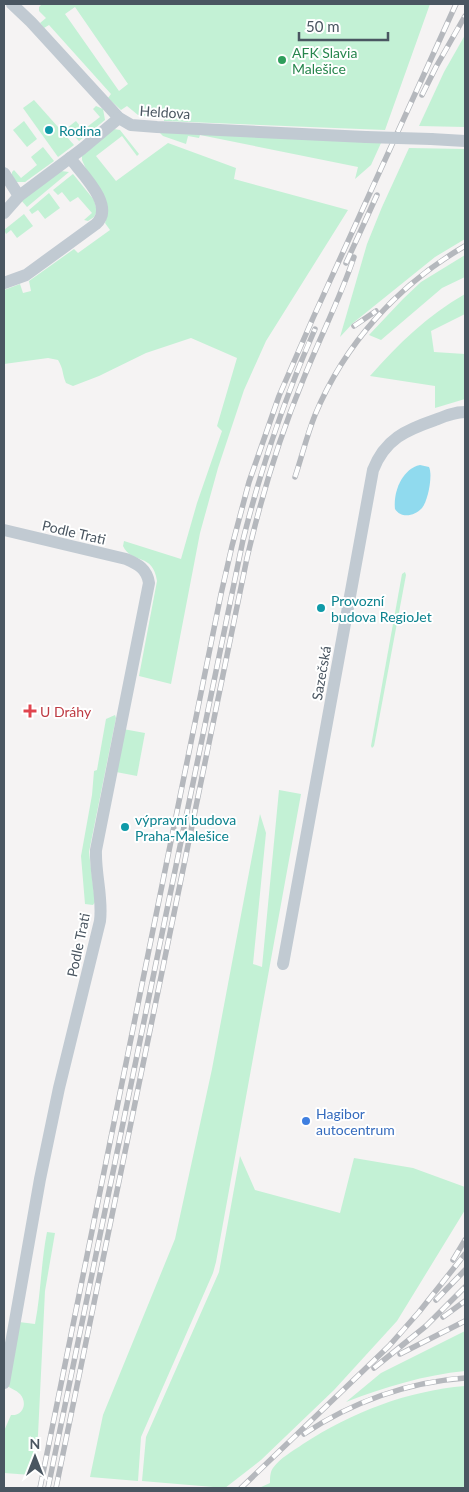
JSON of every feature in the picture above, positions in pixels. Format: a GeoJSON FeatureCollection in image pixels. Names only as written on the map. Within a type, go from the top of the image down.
{"type":"FeatureCollection","features":[{"type":"Feature","properties":{"kind":"street","name":"Heldova"},"geometry":{"type":"LineString","coordinates":[[20,6],[118,118],[131,125],[465,141]]}},
{"type":"Feature","properties":{"kind":"street"},"geometry":{"type":"LineString","coordinates":[[4,213],[19,196],[70,158],[118,118]]}},
{"type":"Feature","properties":{"kind":"street"},"geometry":{"type":"LineString","coordinates":[[4,283],[26,275],[102,218],[101,200],[70,158]]}},
{"type":"Feature","properties":{"kind":"street"},"geometry":{"type":"LineString","coordinates":[[4,173],[19,196]]}},
{"type":"Feature","properties":{"kind":"street","name":"Sazečská"},"geometry":{"type":"LineString","coordinates":[[283,964],[373,470],[385,448],[408,430],[451,414],[465,412]]}},
{"type":"Feature","properties":{"kind":"street","name":"Podle Trati"},"geometry":{"type":"LineString","coordinates":[[4,530],[126,559],[145,570],[149,583],[96,850],[96,874],[101,903],[100,921],[59,1088],[40,1179],[4,1383]]}},
{"type":"Feature","properties":{"kind":"green space"},"geometry":{"type":"Polygon","coordinates":[[[42,4],[430,4],[385,130],[164,121],[164,118],[138,115],[127,106],[121,110],[108,98],[111,94],[49,25],[44,28],[40,23],[46,18],[39,11],[39,7],[42,4]],[[75,7],[65,14],[119,91],[128,84],[75,7]]]}},
{"type":"Feature","properties":{"kind":"green space"},"geometry":{"type":"Polygon","coordinates":[[[465,35],[465,127],[419,126],[444,72],[465,35]]]}},
{"type":"Feature","properties":{"kind":"green space"},"geometry":{"type":"Polygon","coordinates":[[[34,100],[74,145],[58,157],[23,108],[34,100]]]}},
{"type":"Feature","properties":{"kind":"green space"},"geometry":{"type":"Polygon","coordinates":[[[96,106],[103,109],[105,120],[79,141],[67,128],[76,121],[83,130],[100,117],[93,109],[96,106]]]}},
{"type":"Feature","properties":{"kind":"green space"},"geometry":{"type":"Polygon","coordinates":[[[24,121],[37,139],[27,147],[13,130],[24,121]]]}},
{"type":"Feature","properties":{"kind":"green space"},"geometry":{"type":"Polygon","coordinates":[[[114,129],[120,130],[139,154],[137,156],[122,136],[96,156],[116,181],[168,143],[236,168],[234,179],[348,210],[266,341],[244,390],[218,468],[200,533],[171,684],[139,676],[157,581],[151,566],[127,552],[123,546],[124,541],[181,559],[197,503],[222,431],[217,426],[237,358],[191,338],[146,353],[99,376],[73,386],[66,383],[58,360],[48,358],[4,364],[4,290],[20,284],[23,293],[31,291],[29,281],[74,249],[78,253],[110,230],[105,223],[107,216],[82,160],[82,156],[114,129]]]}},
{"type":"Feature","properties":{"kind":"green space"},"geometry":{"type":"Polygon","coordinates":[[[157,130],[381,143],[371,165],[355,179],[358,167],[200,135],[199,138],[188,136],[186,144],[163,136],[157,130]]]}},
{"type":"Feature","properties":{"kind":"green space"},"geometry":{"type":"Polygon","coordinates":[[[43,147],[54,161],[25,182],[16,182],[12,172],[14,170],[21,178],[37,165],[31,157],[43,147]]]}},
{"type":"Feature","properties":{"kind":"green space"},"geometry":{"type":"Polygon","coordinates":[[[409,148],[465,149],[465,239],[435,257],[353,323],[340,337],[367,244],[409,148]]]}},
{"type":"Feature","properties":{"kind":"green space"},"geometry":{"type":"Polygon","coordinates":[[[61,171],[69,172],[27,207],[21,200],[61,171]]]}},
{"type":"Feature","properties":{"kind":"green space"},"geometry":{"type":"Polygon","coordinates":[[[73,174],[94,200],[97,211],[94,217],[88,221],[84,220],[92,213],[78,197],[70,202],[62,192],[58,195],[53,190],[73,174]]]}},
{"type":"Feature","properties":{"kind":"green space"},"geometry":{"type":"Polygon","coordinates":[[[49,193],[60,208],[45,219],[38,210],[32,214],[29,210],[49,193]]]}},
{"type":"Feature","properties":{"kind":"green space"},"geometry":{"type":"Polygon","coordinates":[[[24,214],[33,226],[17,238],[11,230],[6,234],[4,230],[24,214]]]}},
{"type":"Feature","properties":{"kind":"green space"},"geometry":{"type":"Polygon","coordinates":[[[465,255],[465,277],[442,288],[381,340],[369,335],[421,282],[465,255]]]}},
{"type":"Feature","properties":{"kind":"green space"},"geometry":{"type":"Polygon","coordinates":[[[465,294],[465,314],[431,331],[434,352],[465,354],[465,399],[435,408],[435,386],[370,376],[414,331],[438,311],[465,294]]]}},
{"type":"Feature","properties":{"kind":"green space"},"geometry":{"type":"Polygon","coordinates":[[[405,572],[406,575],[374,746],[372,748],[402,574],[405,572]]]}},
{"type":"Feature","properties":{"kind":"green space"},"geometry":{"type":"Polygon","coordinates":[[[115,715],[116,718],[89,852],[95,902],[93,905],[85,904],[81,856],[92,795],[94,771],[97,770],[106,719],[115,715]]]}},
{"type":"Feature","properties":{"kind":"green space"},"geometry":{"type":"Polygon","coordinates":[[[123,729],[145,733],[137,776],[116,772],[123,729]]]}},
{"type":"Feature","properties":{"kind":"green space"},"geometry":{"type":"Polygon","coordinates":[[[279,790],[301,794],[213,1273],[141,1437],[138,1481],[90,1477],[103,1415],[175,1239],[212,1069],[260,814],[266,833],[253,964],[262,967],[279,790]]]}},
{"type":"Feature","properties":{"kind":"green space"},"geometry":{"type":"Polygon","coordinates":[[[240,1156],[255,1190],[340,1213],[354,1158],[413,1168],[465,1187],[465,1210],[397,1321],[334,1390],[261,1460],[225,1488],[142,1481],[146,1437],[219,1272],[240,1156]]]}},
{"type":"Feature","properties":{"kind":"green space"},"geometry":{"type":"Polygon","coordinates":[[[47,1232],[55,1233],[45,1291],[38,1435],[31,1475],[4,1473],[4,1431],[11,1415],[19,1413],[24,1405],[20,1394],[5,1385],[19,1322],[35,1324],[47,1232]]]}},
{"type":"Feature","properties":{"kind":"green space"},"geometry":{"type":"Polygon","coordinates":[[[465,1331],[465,1371],[405,1382],[346,1402],[381,1373],[465,1331]]]}},
{"type":"Feature","properties":{"kind":"green space"},"geometry":{"type":"Polygon","coordinates":[[[465,1386],[465,1488],[259,1488],[270,1483],[272,1470],[283,1458],[341,1422],[401,1398],[465,1386]]]}},
{"type":"Feature","properties":{"kind":"water"},"geometry":{"type":"Polygon","coordinates":[[[420,465],[429,467],[430,471],[430,482],[426,500],[422,508],[416,513],[401,514],[395,509],[397,489],[408,471],[420,465]]]}},
{"type":"Feature","properties":{"kind":"railway"},"geometry":{"type":"LineString","coordinates":[[40,1488],[221,594],[249,482],[279,396],[456,4]]}},
{"type":"Feature","properties":{"kind":"railway"},"geometry":{"type":"LineString","coordinates":[[422,95],[465,16]]}},
{"type":"Feature","properties":{"kind":"railway"},"geometry":{"type":"LineString","coordinates":[[346,263],[377,195]]}},
{"type":"Feature","properties":{"kind":"railway"},"geometry":{"type":"LineString","coordinates":[[295,477],[315,415],[327,389],[358,340],[396,298],[418,279],[465,246]]}},
{"type":"Feature","properties":{"kind":"railway"},"geometry":{"type":"LineString","coordinates":[[56,1488],[252,536],[271,468],[294,402],[354,257]]}},
{"type":"Feature","properties":{"kind":"railway"},"geometry":{"type":"LineString","coordinates":[[354,326],[376,311]]}},
{"type":"Feature","properties":{"kind":"railway"},"geometry":{"type":"LineString","coordinates":[[48,1488],[243,540],[274,433],[315,329]]}},
{"type":"Feature","properties":{"kind":"railway"},"geometry":{"type":"LineString","coordinates":[[453,1260],[465,1240]]}},
{"type":"Feature","properties":{"kind":"railway"},"geometry":{"type":"LineString","coordinates":[[241,1488],[389,1346],[465,1254]]}},
{"type":"Feature","properties":{"kind":"railway"},"geometry":{"type":"LineString","coordinates":[[436,1300],[465,1270]]}},
{"type":"Feature","properties":{"kind":"railway"},"geometry":{"type":"LineString","coordinates":[[374,1368],[426,1326],[465,1287]]}},
{"type":"Feature","properties":{"kind":"railway"},"geometry":{"type":"LineString","coordinates":[[443,1317],[465,1301]]}},
{"type":"Feature","properties":{"kind":"railway"},"geometry":{"type":"LineString","coordinates":[[400,1354],[465,1321]]}},
{"type":"Feature","properties":{"kind":"railway"},"geometry":{"type":"LineString","coordinates":[[304,1434],[341,1412],[381,1395],[423,1384],[465,1378]]}},
{"type":"Feature","properties":{"kind":"place","name":"AFK Slavia Malešice"},"geometry":{"type":"Point","coordinates":[282,60]}},
{"type":"Feature","properties":{"kind":"place","name":"Rodina"},"geometry":{"type":"Point","coordinates":[49,130]}},
{"type":"Feature","properties":{"kind":"place","name":"Provozní budova RegioJet"},"geometry":{"type":"Point","coordinates":[321,608]}},
{"type":"Feature","properties":{"kind":"place","name":"U Dráhy"},"geometry":{"type":"Point","coordinates":[30,711]}},
{"type":"Feature","properties":{"kind":"place","name":"výpravní budova Praha-Malešice"},"geometry":{"type":"Point","coordinates":[125,827]}},
{"type":"Feature","properties":{"kind":"place","name":"Hagibor autocentrum"},"geometry":{"type":"Point","coordinates":[306,1121]}}]}
